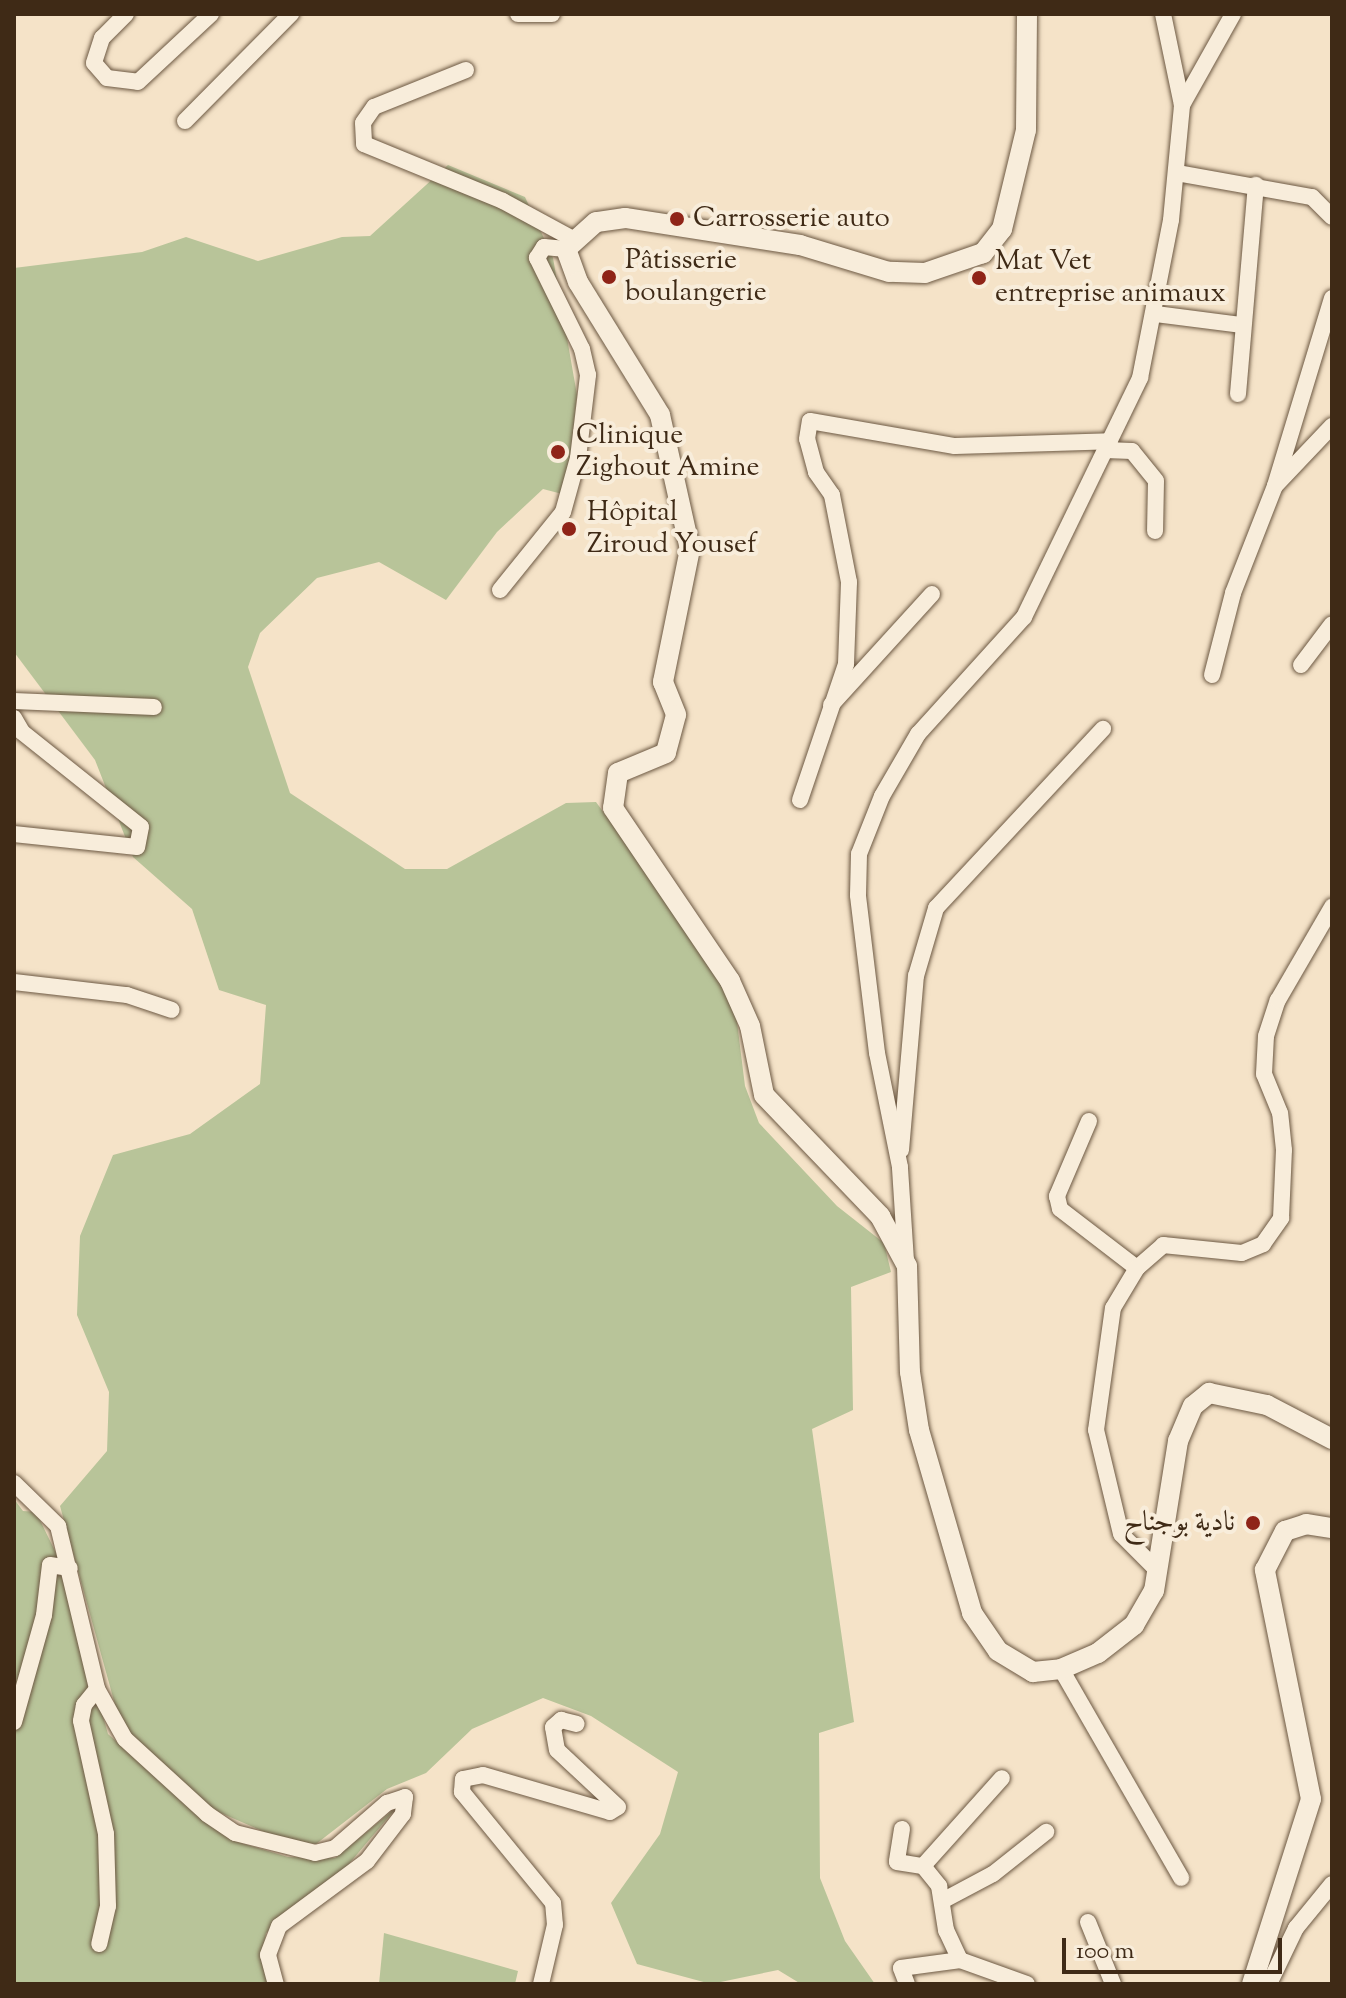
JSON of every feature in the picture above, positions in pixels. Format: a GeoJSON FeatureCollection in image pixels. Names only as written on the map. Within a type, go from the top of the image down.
{"type":"FeatureCollection","features":[{"type":"Feature","properties":{"kind":"street"},"geometry":{"type":"LineString","coordinates":[[126,14],[102,38],[94,63],[107,78],[138,82],[211,14]]}},
{"type":"Feature","properties":{"kind":"street"},"geometry":{"type":"LineString","coordinates":[[185,121],[291,14]]}},
{"type":"Feature","properties":{"kind":"street"},"geometry":{"type":"LineString","coordinates":[[518,14],[552,14]]}},
{"type":"Feature","properties":{"kind":"street"},"geometry":{"type":"LineString","coordinates":[[500,590],[563,512],[578,458],[585,362],[575,326],[537,258],[544,247],[570,244],[596,222],[625,218],[800,245],[889,272],[925,273],[983,253],[1002,229],[1026,130],[1027,14]]}},
{"type":"Feature","properties":{"kind":"street"},"geometry":{"type":"LineString","coordinates":[[1163,14],[1182,105],[1177,173],[1156,314],[1140,378],[1024,617],[918,734],[882,796],[859,854],[858,895],[877,1053],[900,1167],[910,1372],[919,1430],[972,1613],[998,1651],[1033,1672],[1061,1669],[1098,1653],[1134,1625],[1154,1591],[1178,1441],[1193,1406],[1209,1393],[1267,1405],[1332,1439]]}},
{"type":"Feature","properties":{"kind":"street"},"geometry":{"type":"LineString","coordinates":[[1182,105],[1233,14]]}},
{"type":"Feature","properties":{"kind":"street"},"geometry":{"type":"LineString","coordinates":[[466,70],[374,107],[363,123],[364,144],[503,201],[570,244],[578,282],[660,415],[690,549],[663,682],[676,715],[666,753],[618,773],[613,808],[730,981],[750,1026],[764,1095],[880,1216],[907,1266]]}},
{"type":"Feature","properties":{"kind":"street"},"geometry":{"type":"LineString","coordinates":[[1177,173],[1312,197],[1332,217]]}},
{"type":"Feature","properties":{"kind":"street"},"geometry":{"type":"LineString","coordinates":[[1238,394],[1256,185]]}},
{"type":"Feature","properties":{"kind":"street"},"geometry":{"type":"LineString","coordinates":[[1212,675],[1233,593],[1275,486],[1332,298]]}},
{"type":"Feature","properties":{"kind":"street"},"geometry":{"type":"LineString","coordinates":[[1156,314],[1242,325]]}},
{"type":"Feature","properties":{"kind":"street"},"geometry":{"type":"LineString","coordinates":[[800,800],[846,664],[849,582],[832,495],[816,472],[807,439],[810,421],[955,446],[1108,445],[1132,451],[1156,481],[1155,531]]}},
{"type":"Feature","properties":{"kind":"street"},"geometry":{"type":"LineString","coordinates":[[1275,486],[1332,426]]}},
{"type":"Feature","properties":{"kind":"street"},"geometry":{"type":"LineString","coordinates":[[830,706],[932,594]]}},
{"type":"Feature","properties":{"kind":"street"},"geometry":{"type":"LineString","coordinates":[[1301,665],[1332,624]]}},
{"type":"Feature","properties":{"kind":"street"},"geometry":{"type":"LineString","coordinates":[[14,701],[154,707]]}},
{"type":"Feature","properties":{"kind":"street"},"geometry":{"type":"LineString","coordinates":[[14,718],[22,732],[141,827],[137,847],[14,834]]}},
{"type":"Feature","properties":{"kind":"street"},"geometry":{"type":"LineString","coordinates":[[900,1167],[916,976],[936,908],[1103,729]]}},
{"type":"Feature","properties":{"kind":"street"},"geometry":{"type":"LineString","coordinates":[[1156,1569],[1121,1534],[1096,1430],[1113,1308],[1137,1268],[1163,1245],[1242,1253],[1263,1244],[1281,1218],[1284,1150],[1280,1113],[1264,1074],[1266,1036],[1278,1000],[1332,907]]}},
{"type":"Feature","properties":{"kind":"street"},"geometry":{"type":"LineString","coordinates":[[14,982],[127,995],[172,1010]]}},
{"type":"Feature","properties":{"kind":"street"},"geometry":{"type":"LineString","coordinates":[[1089,1121],[1057,1196],[1060,1209],[1137,1268]]}},
{"type":"Feature","properties":{"kind":"street"},"geometry":{"type":"LineString","coordinates":[[14,1483],[58,1526],[97,1689],[125,1739],[167,1782],[235,1833],[315,1853],[335,1848],[387,1803],[405,1797],[403,1814],[367,1861],[279,1926],[268,1955],[276,1984]]}},
{"type":"Feature","properties":{"kind":"street"},"geometry":{"type":"LineString","coordinates":[[1252,1984],[1311,1799],[1265,1570],[1285,1531],[1306,1524],[1332,1528]]}},
{"type":"Feature","properties":{"kind":"street"},"geometry":{"type":"LineString","coordinates":[[14,1722],[44,1615],[50,1565],[70,1568]]}},
{"type":"Feature","properties":{"kind":"street"},"geometry":{"type":"LineString","coordinates":[[1061,1669],[1181,1878]]}},
{"type":"Feature","properties":{"kind":"street"},"geometry":{"type":"LineString","coordinates":[[97,1689],[84,1705],[81,1721],[106,1834],[108,1906],[99,1944]]}},
{"type":"Feature","properties":{"kind":"street"},"geometry":{"type":"LineString","coordinates":[[541,1984],[555,1925],[553,1903],[462,1792],[463,1779],[483,1775],[610,1812],[618,1807],[557,1750],[553,1727],[561,1720],[577,1724]]}},
{"type":"Feature","properties":{"kind":"street"},"geometry":{"type":"LineString","coordinates":[[923,1866],[1002,1778]]}},
{"type":"Feature","properties":{"kind":"street"},"geometry":{"type":"LineString","coordinates":[[902,1829],[897,1862],[923,1866],[944,1900],[946,1930],[960,1960]]}},
{"type":"Feature","properties":{"kind":"street"},"geometry":{"type":"LineString","coordinates":[[944,1900],[993,1874],[1046,1832]]}},
{"type":"Feature","properties":{"kind":"street"},"geometry":{"type":"LineString","coordinates":[[1269,1984],[1296,1928],[1332,1884]]}},
{"type":"Feature","properties":{"kind":"street"},"geometry":{"type":"LineString","coordinates":[[1088,1922],[1113,1984]]}},
{"type":"Feature","properties":{"kind":"street"},"geometry":{"type":"LineString","coordinates":[[907,1984],[901,1968],[960,1960],[1027,1984]]}},
{"type":"Feature","properties":{"kind":"green space"},"geometry":{"type":"Polygon","coordinates":[[[448,165],[525,197],[553,258],[577,395],[566,495],[543,489],[497,532],[446,600],[379,562],[317,578],[260,633],[248,667],[290,793],[405,869],[447,869],[566,803],[596,802],[733,990],[745,1086],[759,1123],[837,1206],[884,1243],[891,1272],[851,1287],[853,1410],[812,1429],[854,1722],[819,1733],[820,1878],[845,1941],[875,1984],[801,1984],[778,1970],[711,1984],[637,1964],[611,1903],[660,1834],[678,1772],[591,1716],[543,1698],[472,1729],[426,1773],[387,1789],[316,1844],[283,1840],[207,1807],[159,1768],[119,1719],[60,1506],[107,1451],[109,1392],[77,1315],[80,1236],[113,1155],[190,1134],[260,1084],[266,1005],[219,990],[192,909],[133,857],[95,760],[14,652],[14,268],[142,252],[186,237],[258,261],[342,237],[370,236],[448,165]]]}},
{"type":"Feature","properties":{"kind":"green space"},"geometry":{"type":"Polygon","coordinates":[[[14,1499],[23,1511],[36,1512],[56,1553],[108,1734],[194,1810],[241,1843],[288,1857],[335,1858],[397,1807],[348,1865],[266,1933],[261,1960],[270,1984],[14,1984],[14,1499]]]}},
{"type":"Feature","properties":{"kind":"green space"},"geometry":{"type":"Polygon","coordinates":[[[384,1933],[518,1971],[515,1984],[379,1984],[384,1933]]]}},
{"type":"Feature","properties":{"kind":"place","name":"Carrosserie auto"},"geometry":{"type":"Point","coordinates":[677,219]}},
{"type":"Feature","properties":{"kind":"place","name":"Pâtisserie boulangerie"},"geometry":{"type":"Point","coordinates":[609,277]}},
{"type":"Feature","properties":{"kind":"place","name":"Mat Vet entreprise animaux"},"geometry":{"type":"Point","coordinates":[979,278]}},
{"type":"Feature","properties":{"kind":"place","name":"Clinique Zighout Amine"},"geometry":{"type":"Point","coordinates":[558,452]}},
{"type":"Feature","properties":{"kind":"place","name":"Hôpital Ziroud Yousef"},"geometry":{"type":"Point","coordinates":[569,529]}},
{"type":"Feature","properties":{"kind":"place","name":"نادية بوجناح"},"geometry":{"type":"Point","coordinates":[1253,1523]}}]}
